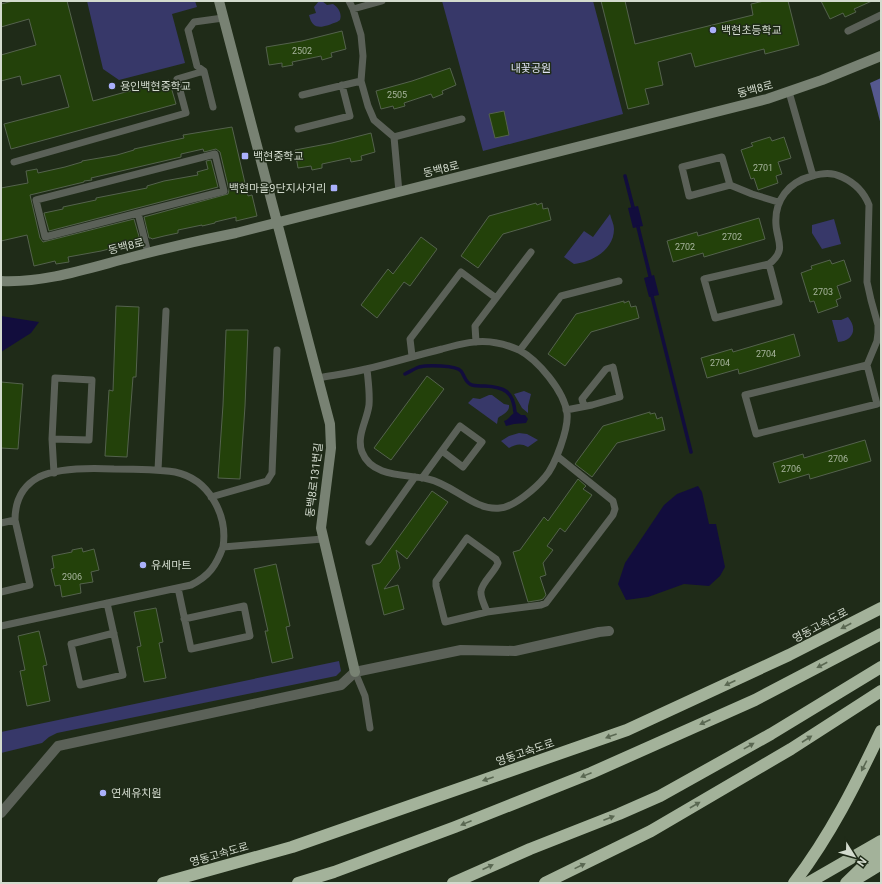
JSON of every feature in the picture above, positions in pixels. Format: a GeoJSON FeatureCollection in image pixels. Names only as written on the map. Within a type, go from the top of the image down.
{"type":"FeatureCollection","features":[{"type":"Feature","properties":{"kind":"highway","name":"영동고속도로"},"geometry":{"type":"LineString","coordinates":[[163,883],[292,847],[627,730],[790,655],[881,608]]}},
{"type":"Feature","properties":{"kind":"highway"},"geometry":{"type":"LineString","coordinates":[[298,883],[334,872],[455,828],[591,773],[755,700],[881,634]]}},
{"type":"Feature","properties":{"kind":"highway"},"geometry":{"type":"LineString","coordinates":[[452,883],[530,849],[660,796],[771,734],[881,667]]}},
{"type":"Feature","properties":{"kind":"highway"},"geometry":{"type":"LineString","coordinates":[[545,883],[652,831],[791,749],[881,691]]}},
{"type":"Feature","properties":{"kind":"highway"},"geometry":{"type":"LineString","coordinates":[[794,883],[804,870],[847,800],[881,731]]}},
{"type":"Feature","properties":{"kind":"highway"},"geometry":{"type":"LineString","coordinates":[[808,883],[881,841]]}},
{"type":"Feature","properties":{"kind":"highway"},"geometry":{"type":"LineString","coordinates":[[846,883],[881,849]]}},
{"type":"Feature","properties":{"kind":"highway"},"geometry":{"type":"LineString","coordinates":[[850,883],[881,864]]}},
{"type":"Feature","properties":{"kind":"street","name":"동백8로131번길"},"geometry":{"type":"LineString","coordinates":[[219,1],[330,424],[331,448],[321,528],[355,672]]}},
{"type":"Feature","properties":{"kind":"street","name":"동백8로"},"geometry":{"type":"LineString","coordinates":[[1,281],[48,278],[148,252],[278,222],[767,99],[789,92],[881,56]]}},
{"type":"Feature","properties":{"kind":"street"},"geometry":{"type":"LineString","coordinates":[[1,813],[58,746],[341,685],[355,672],[461,650],[515,651],[599,632],[609,632]]}},
{"type":"Feature","properties":{"kind":"lane"},"geometry":{"type":"LineString","coordinates":[[349,1],[361,36],[363,56],[361,81],[372,116],[378,124],[394,137],[398,192]]}},
{"type":"Feature","properties":{"kind":"lane"},"geometry":{"type":"LineString","coordinates":[[353,9],[382,1]]}},
{"type":"Feature","properties":{"kind":"lane"},"geometry":{"type":"LineString","coordinates":[[848,31],[881,16]]}},
{"type":"Feature","properties":{"kind":"lane"},"geometry":{"type":"LineString","coordinates":[[213,108],[204,71],[197,66],[188,30],[194,22],[223,18]]}},
{"type":"Feature","properties":{"kind":"lane"},"geometry":{"type":"LineString","coordinates":[[14,162],[186,113],[177,79],[204,71]]}},
{"type":"Feature","properties":{"kind":"lane"},"geometry":{"type":"LineString","coordinates":[[302,95],[361,81]]}},
{"type":"Feature","properties":{"kind":"lane"},"geometry":{"type":"LineString","coordinates":[[298,129],[350,116],[342,85]]}},
{"type":"Feature","properties":{"kind":"lane"},"geometry":{"type":"LineString","coordinates":[[789,92],[813,176]]}},
{"type":"Feature","properties":{"kind":"lane"},"geometry":{"type":"LineString","coordinates":[[394,137],[462,120]]}},
{"type":"Feature","properties":{"kind":"lane"},"geometry":{"type":"LineString","coordinates":[[215,154],[224,191],[138,214],[45,237],[36,200],[215,154]]}},
{"type":"Feature","properties":{"kind":"lane"},"geometry":{"type":"LineString","coordinates":[[730,185],[722,157],[682,167],[689,196],[730,185],[778,202]]}},
{"type":"Feature","properties":{"kind":"lane"},"geometry":{"type":"LineString","coordinates":[[769,264],[779,302],[715,318],[704,279],[769,264],[777,255],[780,248],[775,221],[778,202],[790,187],[813,176],[822,173],[829,173],[841,176],[855,185],[866,197],[869,205],[868,282],[878,325],[878,333],[867,365],[876,404],[756,434],[745,395],[867,365]]}},
{"type":"Feature","properties":{"kind":"lane"},"geometry":{"type":"LineString","coordinates":[[138,214],[148,252]]}},
{"type":"Feature","properties":{"kind":"lane"},"geometry":{"type":"LineString","coordinates":[[476,342],[475,326],[531,252]]}},
{"type":"Feature","properties":{"kind":"lane"},"geometry":{"type":"LineString","coordinates":[[412,356],[410,339],[460,272],[496,298]]}},
{"type":"Feature","properties":{"kind":"lane"},"geometry":{"type":"LineString","coordinates":[[520,350],[561,296],[619,281]]}},
{"type":"Feature","properties":{"kind":"lane"},"geometry":{"type":"LineString","coordinates":[[158,470],[166,312]]}},
{"type":"Feature","properties":{"kind":"lane"},"geometry":{"type":"LineString","coordinates":[[318,378],[367,369],[412,356],[482,341],[496,343],[520,350],[530,357],[546,373],[559,393],[567,414],[566,426],[557,456],[546,477],[511,505],[502,508],[490,508],[429,479],[386,472],[370,464],[363,454],[360,443],[369,398],[367,369]]}},
{"type":"Feature","properties":{"kind":"lane"},"geometry":{"type":"LineString","coordinates":[[211,497],[267,481],[270,478],[272,473],[277,350]]}},
{"type":"Feature","properties":{"kind":"lane"},"geometry":{"type":"LineString","coordinates":[[566,410],[584,406],[620,398],[613,367],[606,369],[582,399],[584,406]]}},
{"type":"Feature","properties":{"kind":"lane"},"geometry":{"type":"LineString","coordinates":[[52,439],[89,440],[92,380],[55,378],[52,439],[54,473]]}},
{"type":"Feature","properties":{"kind":"lane"},"geometry":{"type":"LineString","coordinates":[[368,542],[442,451],[460,426],[482,442],[463,467],[442,451]]}},
{"type":"Feature","properties":{"kind":"lane"},"geometry":{"type":"LineString","coordinates":[[487,612],[481,591],[498,563],[496,559],[467,538],[436,581],[445,622],[487,612],[542,606],[546,603],[614,515],[616,509],[612,501],[557,456]]}},
{"type":"Feature","properties":{"kind":"lane"},"geometry":{"type":"LineString","coordinates":[[1,592],[30,585],[15,520],[15,511],[23,490],[38,478],[54,473],[93,468],[158,470],[188,476],[198,483],[211,497],[218,508],[224,525],[225,535],[223,547],[214,567],[206,575],[191,585],[1,626]]}},
{"type":"Feature","properties":{"kind":"lane"},"geometry":{"type":"LineString","coordinates":[[1,523],[15,520]]}},
{"type":"Feature","properties":{"kind":"lane"},"geometry":{"type":"LineString","coordinates":[[223,547],[323,539]]}},
{"type":"Feature","properties":{"kind":"lane"},"geometry":{"type":"LineString","coordinates":[[178,588],[184,619],[191,649],[250,636],[244,606],[184,619]]}},
{"type":"Feature","properties":{"kind":"lane"},"geometry":{"type":"LineString","coordinates":[[107,603],[114,634],[123,675],[80,685],[71,644],[114,634]]}},
{"type":"Feature","properties":{"kind":"lane"},"geometry":{"type":"LineString","coordinates":[[355,672],[365,696],[370,728]]}},
{"type":"Feature","properties":{"kind":"green space"},"geometry":{"type":"Polygon","coordinates":[[[87,1],[195,1],[197,7],[172,14],[185,63],[119,80],[103,69],[87,1]]]}},
{"type":"Feature","properties":{"kind":"green space"},"geometry":{"type":"Polygon","coordinates":[[[319,1],[322,1],[327,5],[333,4],[340,13],[340,20],[320,27],[313,24],[309,15],[316,13],[314,7],[319,1]]]}},
{"type":"Feature","properties":{"kind":"green space","name":"내꽃공원"},"geometry":{"type":"Polygon","coordinates":[[[442,1],[593,1],[623,114],[483,151],[442,1]]]}},
{"type":"Feature","properties":{"kind":"green space"},"geometry":{"type":"Polygon","coordinates":[[[610,214],[614,225],[613,236],[606,249],[601,254],[588,261],[574,264],[564,257],[584,231],[593,237],[610,214]]]}},
{"type":"Feature","properties":{"kind":"green space"},"geometry":{"type":"Polygon","coordinates":[[[834,219],[841,244],[822,249],[812,233],[812,225],[834,219]]]}},
{"type":"Feature","properties":{"kind":"green space"},"geometry":{"type":"Polygon","coordinates":[[[848,317],[853,326],[852,334],[847,339],[838,342],[832,320],[841,320],[848,317]]]}},
{"type":"Feature","properties":{"kind":"green space"},"geometry":{"type":"Polygon","coordinates":[[[524,391],[531,394],[528,413],[522,408],[514,394],[524,391]]]}},
{"type":"Feature","properties":{"kind":"green space"},"geometry":{"type":"Polygon","coordinates":[[[492,395],[504,404],[509,405],[507,411],[498,418],[497,424],[468,403],[473,398],[480,399],[492,395]]]}},
{"type":"Feature","properties":{"kind":"green space"},"geometry":{"type":"Polygon","coordinates":[[[519,433],[527,434],[538,440],[528,447],[518,444],[509,448],[501,441],[509,436],[519,433]]]}},
{"type":"Feature","properties":{"kind":"green space"},"geometry":{"type":"Polygon","coordinates":[[[339,661],[341,671],[336,676],[57,733],[42,743],[1,753],[1,732],[339,661]]]}},
{"type":"Feature","properties":{"kind":"shaded area"},"geometry":{"type":"Polygon","coordinates":[[[881,78],[881,125],[870,83],[881,78]]]}},
{"type":"Feature","properties":{"kind":"shaded area"},"geometry":{"type":"Polygon","coordinates":[[[638,206],[643,226],[633,228],[628,208],[638,206]]]}},
{"type":"Feature","properties":{"kind":"shaded area"},"geometry":{"type":"Polygon","coordinates":[[[654,275],[659,295],[649,297],[644,278],[654,275]]]}},
{"type":"Feature","properties":{"kind":"shaded area"},"geometry":{"type":"Polygon","coordinates":[[[1,316],[39,322],[31,333],[1,352],[1,316]]]}},
{"type":"Feature","properties":{"kind":"shaded area"},"geometry":{"type":"Polygon","coordinates":[[[517,412],[521,415],[525,415],[528,419],[526,423],[506,426],[504,421],[517,412]]]}},
{"type":"Feature","properties":{"kind":"shaded area"},"geometry":{"type":"Polygon","coordinates":[[[698,486],[702,492],[709,524],[716,524],[725,567],[720,576],[709,586],[684,584],[648,597],[626,600],[618,584],[625,563],[664,505],[677,494],[698,486]]]}},
{"type":"Feature","properties":{"kind":"building"},"geometry":{"type":"Polygon","coordinates":[[[13,1],[67,1],[93,101],[169,80],[176,104],[11,149],[4,124],[69,107],[60,75],[22,85],[20,76],[1,81],[1,55],[36,45],[29,19],[1,27],[1,4],[13,1]]]}},
{"type":"Feature","properties":{"kind":"building"},"geometry":{"type":"Polygon","coordinates":[[[601,1],[625,1],[635,44],[753,15],[751,4],[764,1],[788,1],[799,45],[765,54],[764,49],[695,67],[691,53],[658,62],[663,85],[645,89],[649,104],[628,109],[601,1]]]}},
{"type":"Feature","properties":{"kind":"building"},"geometry":{"type":"Polygon","coordinates":[[[821,1],[872,1],[854,9],[856,12],[845,17],[843,13],[830,19],[821,1]]]}},
{"type":"Feature","properties":{"kind":"building"},"geometry":{"type":"Polygon","coordinates":[[[342,31],[346,49],[331,53],[332,57],[322,60],[321,56],[292,62],[293,65],[282,67],[282,63],[269,65],[266,47],[302,41],[342,31]]]}},
{"type":"Feature","properties":{"kind":"building"},"geometry":{"type":"Polygon","coordinates":[[[450,68],[456,85],[442,91],[443,94],[433,98],[431,94],[404,103],[405,106],[394,109],[393,106],[381,109],[376,91],[450,68]]]}},
{"type":"Feature","properties":{"kind":"building"},"geometry":{"type":"Polygon","coordinates":[[[504,111],[509,135],[495,138],[489,114],[504,111]]]}},
{"type":"Feature","properties":{"kind":"building"},"geometry":{"type":"Polygon","coordinates":[[[232,127],[248,196],[252,195],[257,216],[236,221],[236,217],[202,226],[178,230],[178,233],[152,239],[149,238],[144,217],[228,194],[229,190],[220,152],[216,149],[204,152],[203,149],[181,154],[181,157],[91,178],[92,180],[30,195],[40,238],[43,242],[134,219],[140,240],[117,245],[117,247],[101,251],[68,257],[69,262],[56,264],[55,261],[34,266],[27,235],[1,241],[1,188],[28,183],[26,171],[37,169],[38,173],[65,167],[82,161],[117,155],[134,149],[184,138],[183,135],[232,127]]]}},
{"type":"Feature","properties":{"kind":"building"},"geometry":{"type":"Polygon","coordinates":[[[371,133],[375,152],[361,156],[362,160],[351,162],[350,158],[322,164],[322,168],[312,170],[311,166],[298,168],[295,150],[332,143],[371,133]]]}},
{"type":"Feature","properties":{"kind":"building"},"geometry":{"type":"Polygon","coordinates":[[[770,137],[772,141],[784,137],[791,158],[778,162],[782,174],[776,176],[778,183],[758,190],[754,178],[751,179],[741,150],[753,146],[751,143],[770,137]]]}},
{"type":"Feature","properties":{"kind":"building"},"geometry":{"type":"Polygon","coordinates":[[[211,160],[218,187],[49,231],[44,213],[63,209],[63,207],[96,200],[96,198],[147,188],[147,186],[164,181],[198,175],[197,172],[208,169],[206,161],[211,160]]]}},
{"type":"Feature","properties":{"kind":"building"},"geometry":{"type":"Polygon","coordinates":[[[536,203],[537,205],[542,203],[543,209],[548,208],[551,220],[503,234],[478,268],[461,256],[489,216],[536,203]]]}},
{"type":"Feature","properties":{"kind":"building"},"geometry":{"type":"Polygon","coordinates":[[[759,218],[765,239],[704,257],[703,253],[673,262],[667,241],[697,232],[698,236],[759,218]]]}},
{"type":"Feature","properties":{"kind":"building"},"geometry":{"type":"Polygon","coordinates":[[[421,237],[437,249],[410,286],[404,282],[377,318],[361,305],[388,269],[393,274],[421,237]]]}},
{"type":"Feature","properties":{"kind":"building"},"geometry":{"type":"Polygon","coordinates":[[[830,260],[832,264],[844,260],[851,281],[837,286],[841,298],[836,300],[838,306],[818,313],[814,301],[810,302],[801,273],[812,269],[811,266],[830,260]]]}},
{"type":"Feature","properties":{"kind":"building"},"geometry":{"type":"Polygon","coordinates":[[[624,301],[624,303],[629,301],[631,307],[636,306],[639,318],[591,332],[565,366],[548,354],[576,314],[624,301]]]}},
{"type":"Feature","properties":{"kind":"building"},"geometry":{"type":"Polygon","coordinates":[[[116,306],[139,307],[136,377],[133,377],[127,457],[105,456],[109,390],[113,391],[116,306]]]}},
{"type":"Feature","properties":{"kind":"building"},"geometry":{"type":"Polygon","coordinates":[[[226,330],[248,330],[240,479],[218,478],[226,330]]]}},
{"type":"Feature","properties":{"kind":"building"},"geometry":{"type":"Polygon","coordinates":[[[794,334],[800,356],[739,374],[738,369],[707,378],[701,358],[732,349],[733,352],[794,334]]]}},
{"type":"Feature","properties":{"kind":"building"},"geometry":{"type":"Polygon","coordinates":[[[427,376],[444,389],[391,460],[374,448],[427,376]]]}},
{"type":"Feature","properties":{"kind":"building"},"geometry":{"type":"Polygon","coordinates":[[[1,382],[23,384],[18,449],[1,448],[1,382]]]}},
{"type":"Feature","properties":{"kind":"building"},"geometry":{"type":"Polygon","coordinates":[[[650,412],[650,414],[655,413],[657,419],[662,417],[665,430],[617,443],[592,477],[575,464],[603,426],[650,412]]]}},
{"type":"Feature","properties":{"kind":"building"},"geometry":{"type":"Polygon","coordinates":[[[865,440],[871,461],[810,479],[809,474],[779,483],[773,463],[803,454],[804,458],[865,440]]]}},
{"type":"Feature","properties":{"kind":"building"},"geometry":{"type":"Polygon","coordinates":[[[578,479],[586,486],[583,489],[592,495],[565,532],[560,528],[547,546],[553,550],[543,563],[546,575],[540,577],[546,595],[543,599],[528,602],[513,552],[520,550],[544,517],[548,521],[578,479]]]}},
{"type":"Feature","properties":{"kind":"building"},"geometry":{"type":"Polygon","coordinates":[[[432,491],[448,502],[407,559],[396,550],[400,568],[384,589],[398,585],[404,609],[384,615],[372,565],[380,563],[432,491]]]}},
{"type":"Feature","properties":{"kind":"building"},"geometry":{"type":"Polygon","coordinates":[[[82,548],[83,552],[94,549],[99,570],[91,572],[93,582],[80,584],[81,593],[62,597],[60,585],[55,586],[51,569],[54,568],[52,556],[72,552],[72,550],[82,548]]]}},
{"type":"Feature","properties":{"kind":"building"},"geometry":{"type":"Polygon","coordinates":[[[276,564],[290,626],[286,627],[293,658],[272,663],[265,631],[268,631],[254,569],[276,564]]]}},
{"type":"Feature","properties":{"kind":"building"},"geometry":{"type":"Polygon","coordinates":[[[156,608],[163,642],[159,643],[166,678],[144,682],[137,647],[141,646],[134,612],[156,608]]]}},
{"type":"Feature","properties":{"kind":"building"},"geometry":{"type":"Polygon","coordinates":[[[39,631],[47,665],[43,666],[50,701],[27,706],[20,671],[25,670],[18,636],[39,631]]]}},
{"type":"Feature","properties":{"kind":"waterway"},"geometry":{"type":"LineString","coordinates":[[625,176],[633,207]]}},
{"type":"Feature","properties":{"kind":"waterway"},"geometry":{"type":"LineString","coordinates":[[638,227],[650,276]]}},
{"type":"Feature","properties":{"kind":"waterway"},"geometry":{"type":"LineString","coordinates":[[652,296],[691,452]]}},
{"type":"Feature","properties":{"kind":"waterway"},"geometry":{"type":"LineString","coordinates":[[405,374],[423,366],[441,366],[458,369],[461,371],[466,381],[470,384],[475,386],[502,389],[510,395],[515,412]]}},
{"type":"Feature","properties":{"kind":"place","name":"백현초등학교"},"geometry":{"type":"Point","coordinates":[713,30]}},
{"type":"Feature","properties":{"kind":"place","name":"용인백현중학교"},"geometry":{"type":"Point","coordinates":[112,86]}},
{"type":"Feature","properties":{"kind":"place","name":"백현중학교"},"geometry":{"type":"Point","coordinates":[245,156]}},
{"type":"Feature","properties":{"kind":"place","name":"백현마을9단지사거리"},"geometry":{"type":"Point","coordinates":[334,188]}},
{"type":"Feature","properties":{"kind":"place","name":"유세마트"},"geometry":{"type":"Point","coordinates":[143,565]}},
{"type":"Feature","properties":{"kind":"place","name":"연세유치원"},"geometry":{"type":"Point","coordinates":[103,793]}}]}
